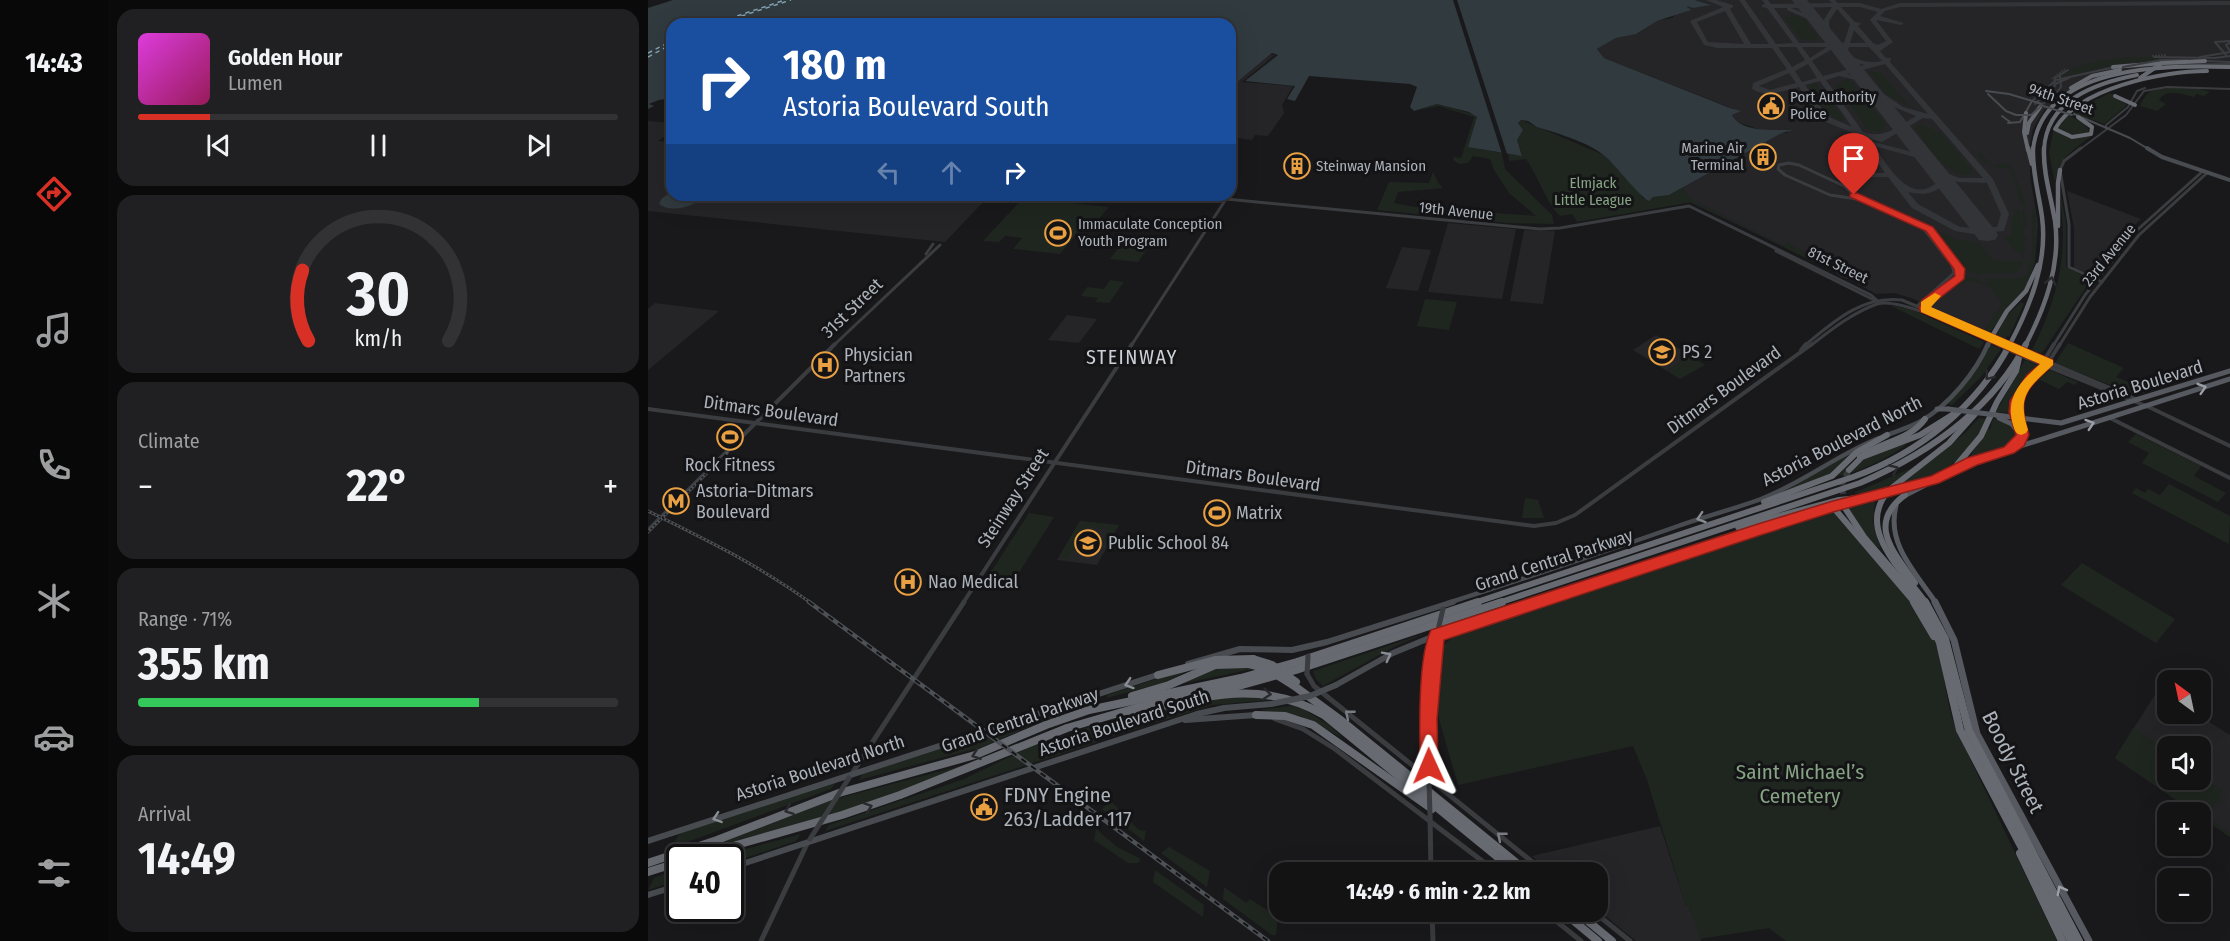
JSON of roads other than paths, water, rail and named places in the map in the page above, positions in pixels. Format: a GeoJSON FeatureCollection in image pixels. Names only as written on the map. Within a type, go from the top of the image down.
{"type":"FeatureCollection","features":[{"type":"Feature","properties":{"kind":"highway"},"geometry":{"type":"LineString","coordinates":[[2051,120],[2079,101],[2140,78],[2162,63],[2205,61]]}},
{"type":"Feature","properties":{"kind":"highway"},"geometry":{"type":"LineString","coordinates":[[2114,67],[2135,64],[2230,65]]}},
{"type":"Feature","properties":{"kind":"highway"},"geometry":{"type":"LineString","coordinates":[[2047,111],[2064,94],[2089,77],[2147,65]]}},
{"type":"Feature","properties":{"kind":"highway"},"geometry":{"type":"LineString","coordinates":[[2133,103],[2115,96],[2115,91],[2162,75],[2218,70],[2230,65]]}},
{"type":"Feature","properties":{"kind":"highway","name":"Grand Central Parkway"},"geometry":{"type":"LineString","coordinates":[[648,863],[717,840],[839,793],[975,755],[1046,725],[1089,710],[1274,669],[1877,468],[1918,446],[1958,412],[1988,377],[2016,334],[2033,295],[2040,261],[2042,218],[2035,170],[2034,139],[2038,125],[2047,111],[2076,89],[2116,75],[2166,68],[2230,65]]}},
{"type":"Feature","properties":{"kind":"highway"},"geometry":{"type":"LineString","coordinates":[[2051,120],[2072,99],[2110,82],[2160,72],[2218,70]]}},
{"type":"Feature","properties":{"kind":"highway"},"geometry":{"type":"LineString","coordinates":[[2078,117],[2091,126],[2094,131],[2091,134],[2074,137],[2062,134],[2055,129],[2061,118],[2072,108],[2126,87]]}},
{"type":"Feature","properties":{"kind":"highway"},"geometry":{"type":"LineString","coordinates":[[2027,147],[2029,123],[2037,104]]}},
{"type":"Feature","properties":{"kind":"highway"},"geometry":{"type":"LineString","coordinates":[[2027,111],[2024,126],[2027,147],[2035,170]]}},
{"type":"Feature","properties":{"kind":"highway","name":"Grand Central Parkway"},"geometry":{"type":"LineString","coordinates":[[739,844],[878,803],[957,774],[1045,736],[1136,708],[1270,678],[1860,483],[1896,468],[1940,442],[1981,406],[2021,352],[2040,314],[2049,289],[2056,235],[2044,150],[2045,137],[2051,120]]}},
{"type":"Feature","properties":{"kind":"highway"},"geometry":{"type":"LineString","coordinates":[[2056,235],[2060,214],[2058,176],[2060,170]]}},
{"type":"Feature","properties":{"kind":"highway"},"geometry":{"type":"LineString","coordinates":[[1991,340],[2007,311],[2026,291],[2040,261]]}},
{"type":"Feature","properties":{"kind":"highway"},"geometry":{"type":"LineString","coordinates":[[1954,470],[1983,432],[1997,402],[2016,371],[2021,352]]}},
{"type":"Feature","properties":{"kind":"highway"},"geometry":{"type":"LineString","coordinates":[[1926,602],[1887,552],[1878,529],[1879,508],[1882,500],[1892,488],[1965,428],[1981,406]]}},
{"type":"Feature","properties":{"kind":"highway"},"geometry":{"type":"LineString","coordinates":[[1925,419],[1909,433],[1868,450],[1851,467],[1865,456],[1924,434],[1958,412]]}},
{"type":"Feature","properties":{"kind":"highway"},"geometry":{"type":"LineString","coordinates":[[1708,525],[1740,510],[1829,478],[1857,452],[1887,435]]}},
{"type":"Feature","properties":{"kind":"highway"},"geometry":{"type":"LineString","coordinates":[[1905,495],[1894,501],[1887,511],[1886,533],[1894,552],[1926,602],[1946,640],[1960,704],[1969,731],[2079,941]]}},
{"type":"Feature","properties":{"kind":"highway"},"geometry":{"type":"LineString","coordinates":[[1700,536],[1839,500],[1869,497]]}},
{"type":"Feature","properties":{"kind":"highway"},"geometry":{"type":"LineString","coordinates":[[1833,507],[1918,608],[1935,637],[1946,675]]}},
{"type":"Feature","properties":{"kind":"highway"},"geometry":{"type":"LineString","coordinates":[[1845,508],[1856,526],[1930,617],[1942,648],[1951,703],[1960,730],[2071,941]]}},
{"type":"Feature","properties":{"kind":"highway"},"geometry":{"type":"LineString","coordinates":[[1158,675],[1222,659],[1251,662],[1295,683],[1515,862]]}},
{"type":"Feature","properties":{"kind":"highway"},"geometry":{"type":"LineString","coordinates":[[1089,710],[1169,685],[1211,666],[1251,662]]}},
{"type":"Feature","properties":{"kind":"highway"},"geometry":{"type":"LineString","coordinates":[[1105,717],[1237,693],[1274,694],[1300,701],[1324,716],[1502,862]]}},
{"type":"Feature","properties":{"kind":"highway"},"geometry":{"type":"LineString","coordinates":[[1256,715],[1285,716],[1313,725],[1441,815],[1501,862]]}},
{"type":"Feature","properties":{"kind":"highway"},"geometry":{"type":"LineString","coordinates":[[2006,820],[2062,941]]}},
{"type":"Feature","properties":{"kind":"highway"},"geometry":{"type":"LineString","coordinates":[[648,872],[666,866]]}},
{"type":"Feature","properties":{"kind":"highway"},"geometry":{"type":"LineString","coordinates":[[1575,922],[1598,941]]}},
{"type":"Feature","properties":{"kind":"highway"},"geometry":{"type":"LineString","coordinates":[[1588,922],[1612,941]]}},
{"type":"Feature","properties":{"kind":"main road","name":"94th Street"},"geometry":{"type":"LineString","coordinates":[[1987,92],[2037,104]]}},
{"type":"Feature","properties":{"kind":"main road","name":"94th Street"},"geometry":{"type":"LineString","coordinates":[[1987,92],[2073,115],[2126,136],[2162,157],[2230,180]]}},
{"type":"Feature","properties":{"kind":"main road"},"geometry":{"type":"LineString","coordinates":[[1987,92],[2004,111],[2016,115],[2031,115],[2037,104]]}},
{"type":"Feature","properties":{"kind":"main road"},"geometry":{"type":"LineString","coordinates":[[2000,105],[1997,97],[2004,96]]}},
{"type":"Feature","properties":{"kind":"main road"},"geometry":{"type":"LineString","coordinates":[[2011,97],[2025,102],[2027,111]]}},
{"type":"Feature","properties":{"kind":"main road"},"geometry":{"type":"LineString","coordinates":[[2008,123],[2019,122],[2027,111],[2037,104]]}},
{"type":"Feature","properties":{"kind":"main road","name":"94th Street"},"geometry":{"type":"LineString","coordinates":[[2073,115],[2106,128]]}},
{"type":"Feature","properties":{"kind":"main road"},"geometry":{"type":"LineString","coordinates":[[2002,116],[2010,122],[2019,122]]}},
{"type":"Feature","properties":{"kind":"main road"},"geometry":{"type":"LineString","coordinates":[[1937,409],[1967,376],[1991,340]]}},
{"type":"Feature","properties":{"kind":"main road","name":"Astoria Boulevard"},"geometry":{"type":"LineString","coordinates":[[2018,418],[2058,424],[2230,371]]}},
{"type":"Feature","properties":{"kind":"main road","name":"Astoria Boulevard"},"geometry":{"type":"LineString","coordinates":[[2071,430],[2230,380]]}},
{"type":"Feature","properties":{"kind":"main road","name":"Astoria Boulevard North"},"geometry":{"type":"LineString","coordinates":[[648,841],[1158,675],[1208,656],[1234,650],[1261,648],[1292,650],[1309,647],[1443,607],[1605,553],[1680,525],[1761,499],[1790,486],[1856,447],[1925,419],[1937,409],[1996,416]]}},
{"type":"Feature","properties":{"kind":"main road"},"geometry":{"type":"LineString","coordinates":[[1996,416],[2018,418]]}},
{"type":"Feature","properties":{"kind":"main road"},"geometry":{"type":"LineString","coordinates":[[1996,416],[2012,424],[2022,437],[2009,450]]}},
{"type":"Feature","properties":{"kind":"main road","name":"Astoria Boulevard South"},"geometry":{"type":"LineString","coordinates":[[744,863],[1176,721],[1214,710],[1300,699],[1336,685],[1393,653],[1438,633],[1833,507],[1935,480],[1954,470],[2071,430]]}},
{"type":"Feature","properties":{"kind":"main road"},"geometry":{"type":"LineString","coordinates":[[1905,495],[1935,480]]}},
{"type":"Feature","properties":{"kind":"main road","name":"Boody Street"},"geometry":{"type":"LineString","coordinates":[[1905,495],[1896,506],[1892,518],[1897,544],[1950,628],[1967,707],[1977,734],[2089,941]]}},
{"type":"Feature","properties":{"kind":"main road"},"geometry":{"type":"LineString","coordinates":[[1176,721],[1256,715]]}},
{"type":"Feature","properties":{"kind":"main road"},"geometry":{"type":"LineString","coordinates":[[648,895],[666,889]]}},
{"type":"Feature","properties":{"kind":"street"},"geometry":{"type":"LineString","coordinates":[[2220,57],[2226,54],[2216,42],[2230,47]]}},
{"type":"Feature","properties":{"kind":"street"},"geometry":{"type":"LineString","coordinates":[[2230,47],[2222,45],[2230,47]]}},
{"type":"Feature","properties":{"kind":"street"},"geometry":{"type":"LineString","coordinates":[[2154,57],[2217,58],[2230,47]]}},
{"type":"Feature","properties":{"kind":"street"},"geometry":{"type":"LineString","coordinates":[[2200,57],[2230,47]]}},
{"type":"Feature","properties":{"kind":"street"},"geometry":{"type":"LineString","coordinates":[[2166,56],[2215,57]]}},
{"type":"Feature","properties":{"kind":"street"},"geometry":{"type":"LineString","coordinates":[[2037,104],[2063,80],[2123,67],[2163,60],[2205,61],[2230,65]]}},
{"type":"Feature","properties":{"kind":"street"},"geometry":{"type":"LineString","coordinates":[[2047,87],[2060,78],[2114,67],[2230,65]]}},
{"type":"Feature","properties":{"kind":"street"},"geometry":{"type":"LineString","coordinates":[[2050,98],[2055,88],[2055,78],[2068,70]]}},
{"type":"Feature","properties":{"kind":"street"},"geometry":{"type":"LineString","coordinates":[[2037,104],[2050,98],[2060,88],[2060,76]]}},
{"type":"Feature","properties":{"kind":"street"},"geometry":{"type":"LineString","coordinates":[[2037,104],[2052,79]]}},
{"type":"Feature","properties":{"kind":"street"},"geometry":{"type":"LineString","coordinates":[[2133,103],[2140,90],[2154,86],[2230,88]]}},
{"type":"Feature","properties":{"kind":"street"},"geometry":{"type":"LineString","coordinates":[[2102,282],[2069,267],[2069,219],[2060,170],[2069,156],[2106,128],[2142,92],[2153,88],[2230,88]]}},
{"type":"Feature","properties":{"kind":"street"},"geometry":{"type":"LineString","coordinates":[[1918,308],[1954,275],[1953,266],[1942,249],[1926,227],[1855,196],[1842,185],[1798,164],[1780,165],[1778,169],[1783,174],[1831,195],[1857,199],[1925,230],[1942,249],[1959,269],[1961,276],[1926,303],[1925,309]]}},
{"type":"Feature","properties":{"kind":"street","name":"23rd Avenue"},"geometry":{"type":"LineString","coordinates":[[2045,363],[2052,346],[2097,280],[2134,232],[2205,172]]}},
{"type":"Feature","properties":{"kind":"street","name":"23rd Avenue"},"geometry":{"type":"LineString","coordinates":[[2045,363],[2139,234],[2205,172]]}},
{"type":"Feature","properties":{"kind":"street","name":"19th Avenue"},"geometry":{"type":"LineString","coordinates":[[1236,200],[1540,229],[1560,228],[1683,207]]}},
{"type":"Feature","properties":{"kind":"street","name":"Steinway Street"},"geometry":{"type":"LineString","coordinates":[[761,941],[808,841],[1225,201]]}},
{"type":"Feature","properties":{"kind":"street","name":"81st Street"},"geometry":{"type":"LineString","coordinates":[[1683,207],[1695,208],[1877,301]]}},
{"type":"Feature","properties":{"kind":"street"},"geometry":{"type":"LineString","coordinates":[[1884,216],[1902,219]]}},
{"type":"Feature","properties":{"kind":"street","name":"31st Street"},"geometry":{"type":"LineString","coordinates":[[922,260],[933,244]]}},
{"type":"Feature","properties":{"kind":"street","name":"31st Street"},"geometry":{"type":"LineString","coordinates":[[648,530],[922,260],[940,245]]}},
{"type":"Feature","properties":{"kind":"street"},"geometry":{"type":"LineString","coordinates":[[1877,301],[1925,309],[2002,345],[2135,401],[2230,446]]}},
{"type":"Feature","properties":{"kind":"street","name":"Ditmars Boulevard"},"geometry":{"type":"LineString","coordinates":[[648,409],[1522,525],[1551,525],[1575,515],[1801,350],[1877,301]]}},
{"type":"Feature","properties":{"kind":"street"},"geometry":{"type":"LineString","coordinates":[[1918,308],[1991,340]]}},
{"type":"Feature","properties":{"kind":"street"},"geometry":{"type":"LineString","coordinates":[[2028,356],[2036,357],[2045,354],[2052,346]]}},
{"type":"Feature","properties":{"kind":"street"},"geometry":{"type":"LineString","coordinates":[[2036,357],[2045,363]]}},
{"type":"Feature","properties":{"kind":"street"},"geometry":{"type":"LineString","coordinates":[[2022,437],[2015,405],[2031,378],[2045,363]]}},
{"type":"Feature","properties":{"kind":"street"},"geometry":{"type":"LineString","coordinates":[[2110,418],[2230,478]]}},
{"type":"Feature","properties":{"kind":"street"},"geometry":{"type":"LineString","coordinates":[[1431,862],[1428,719],[1433,655],[1443,607]]}},
{"type":"Feature","properties":{"kind":"street"},"geometry":{"type":"LineString","coordinates":[[1309,647],[1307,674],[1314,686],[1532,862]]}},
{"type":"Feature","properties":{"kind":"street"},"geometry":{"type":"LineString","coordinates":[[1256,715],[1286,722],[1323,738],[1430,817],[1485,862]]}},
{"type":"Feature","properties":{"kind":"street"},"geometry":{"type":"LineString","coordinates":[[1432,922],[1433,940]]}},
{"type":"Feature","properties":{"kind":"street"},"geometry":{"type":"LineString","coordinates":[[1557,922],[1581,941]]}},
{"type":"Feature","properties":{"kind":"street"},"geometry":{"type":"LineString","coordinates":[[1606,922],[1630,941]]}},
{"type":"Feature","properties":{"kind":"tunnel"},"geometry":{"type":"LineString","coordinates":[[2152,56],[2166,55]]}},
{"type":"Feature","properties":{"kind":"tunnel"},"geometry":{"type":"LineString","coordinates":[[2052,79],[2065,69]]}},
{"type":"Feature","properties":{"kind":"tunnel"},"geometry":{"type":"LineString","coordinates":[[1844,503],[1842,484],[1849,470]]}},
{"type":"Feature","properties":{"kind":"railway"},"geometry":{"type":"LineString","coordinates":[[662,518],[727,453]]}},
{"type":"Feature","properties":{"kind":"railway"},"geometry":{"type":"LineString","coordinates":[[648,511],[662,518]]}},
{"type":"Feature","properties":{"kind":"railway"},"geometry":{"type":"LineString","coordinates":[[648,532],[662,518]]}},
{"type":"Feature","properties":{"kind":"railway"},"geometry":{"type":"LineString","coordinates":[[662,518],[752,565],[811,603]]}},
{"type":"Feature","properties":{"kind":"railway"},"geometry":{"type":"LineString","coordinates":[[809,602],[1268,941]]}},
{"type":"Feature","properties":{"kind":"place","name":"Port Authority Police"},"geometry":{"type":"Point","coordinates":[1771,106]}},
{"type":"Feature","properties":{"kind":"place","name":"Marine Air Terminal"},"geometry":{"type":"Point","coordinates":[1763,157]}},
{"type":"Feature","properties":{"kind":"place","name":"Steinway Mansion"},"geometry":{"type":"Point","coordinates":[1297,166]}},
{"type":"Feature","properties":{"kind":"place","name":"Immaculate Conception Youth Program"},"geometry":{"type":"Point","coordinates":[1058,233]}},
{"type":"Feature","properties":{"kind":"place","name":"PS 2"},"geometry":{"type":"Point","coordinates":[1662,352]}},
{"type":"Feature","properties":{"kind":"place","name":"Physician Partners"},"geometry":{"type":"Point","coordinates":[825,365]}},
{"type":"Feature","properties":{"kind":"place","name":"Rock Fitness"},"geometry":{"type":"Point","coordinates":[730,437]}},
{"type":"Feature","properties":{"kind":"place","name":"Astoria–Ditmars Boulevard"},"geometry":{"type":"Point","coordinates":[676,501]}},
{"type":"Feature","properties":{"kind":"place","name":"Matrix"},"geometry":{"type":"Point","coordinates":[1217,513]}},
{"type":"Feature","properties":{"kind":"place","name":"Public School 84"},"geometry":{"type":"Point","coordinates":[1088,543]}},
{"type":"Feature","properties":{"kind":"place","name":"Nao Medical"},"geometry":{"type":"Point","coordinates":[908,582]}},
{"type":"Feature","properties":{"kind":"place","name":"FDNY Engine 263/Ladder 117"},"geometry":{"type":"Point","coordinates":[984,807]}},
{"type":"Feature","properties":{"kind":"district","name":"STEINWAY"},"geometry":{"type":"Point","coordinates":[1132,357]}},
{"type":"Feature","properties":{"kind":"park label","name":"Elmjack Little League"},"geometry":{"type":"Point","coordinates":[1593,192]}},
{"type":"Feature","properties":{"kind":"park label","name":"Saint Michael’s Cemetery"},"geometry":{"type":"Point","coordinates":[1800,784]}}]}
